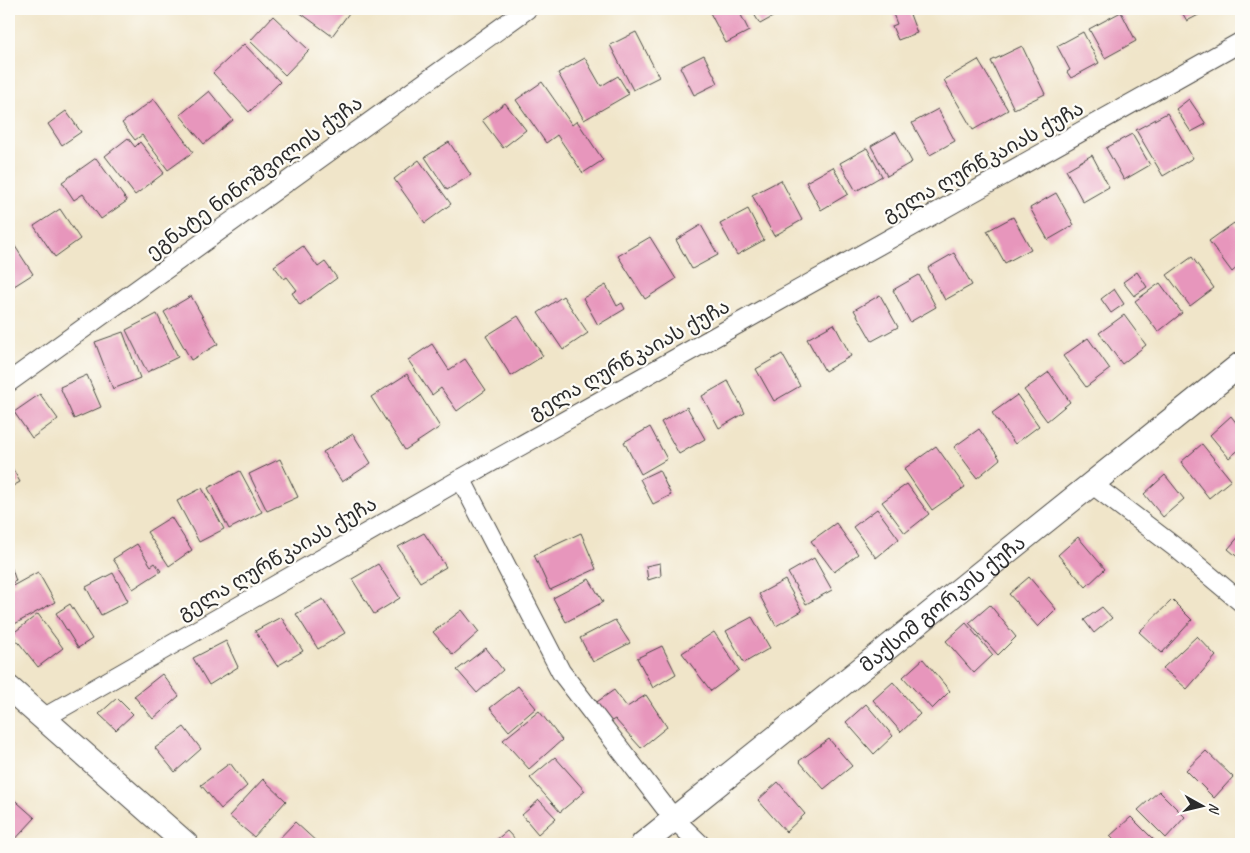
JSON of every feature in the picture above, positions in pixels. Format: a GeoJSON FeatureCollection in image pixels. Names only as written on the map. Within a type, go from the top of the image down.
{"type":"FeatureCollection","features":[{"type":"Feature","properties":{"kind":"street","name":"ეგნატე ნინოშვილის ქუჩა"},"geometry":{"type":"LineString","coordinates":[[9,382],[525,9]]}},
{"type":"Feature","properties":{"kind":"street","name":"გელა ღურწკაიას ქუჩა"},"geometry":{"type":"LineString","coordinates":[[42,719],[461,479],[1241,42]]}},
{"type":"Feature","properties":{"kind":"street","name":"მაქსიმ გორკის ქუჩა"},"geometry":{"type":"LineString","coordinates":[[643,844],[1241,364]]}},
{"type":"Feature","properties":{"kind":"street"},"geometry":{"type":"LineString","coordinates":[[461,479],[561,672],[674,819],[700,844]]}},
{"type":"Feature","properties":{"kind":"street"},"geometry":{"type":"LineString","coordinates":[[1092,484],[1180,550],[1241,602]]}},
{"type":"Feature","properties":{"kind":"street"},"geometry":{"type":"LineString","coordinates":[[9,688],[186,844]]}},
{"type":"Feature","properties":{"kind":"building"},"geometry":{"type":"Polygon","coordinates":[[[295,9],[352,9],[332,36],[295,9]]]}},
{"type":"Feature","properties":{"kind":"building"},"geometry":{"type":"Polygon","coordinates":[[[708,9],[738,9],[749,31],[726,43],[708,9]]]}},
{"type":"Feature","properties":{"kind":"building"},"geometry":{"type":"Polygon","coordinates":[[[751,9],[787,9],[760,24],[751,9]]]}},
{"type":"Feature","properties":{"kind":"building"},"geometry":{"type":"Polygon","coordinates":[[[891,9],[908,9],[917,33],[898,40],[892,26],[897,24],[891,9]]]}},
{"type":"Feature","properties":{"kind":"building"},"geometry":{"type":"Polygon","coordinates":[[[1180,9],[1210,9],[1187,21],[1180,9]]]}},
{"type":"Feature","properties":{"kind":"building"},"geometry":{"type":"Polygon","coordinates":[[[1121,12],[1136,41],[1105,58],[1089,29],[1121,12]]]}},
{"type":"Feature","properties":{"kind":"building"},"geometry":{"type":"Polygon","coordinates":[[[273,16],[309,50],[285,75],[250,41],[273,16]]]}},
{"type":"Feature","properties":{"kind":"building"},"geometry":{"type":"Polygon","coordinates":[[[636,32],[659,77],[633,90],[610,45],[636,32]]]}},
{"type":"Feature","properties":{"kind":"building"},"geometry":{"type":"Polygon","coordinates":[[[1083,32],[1099,63],[1071,78],[1067,72],[1070,70],[1057,46],[1083,32]]]}},
{"type":"Feature","properties":{"kind":"building"},"geometry":{"type":"Polygon","coordinates":[[[244,44],[280,82],[249,112],[213,73],[244,44]]]}},
{"type":"Feature","properties":{"kind":"building"},"geometry":{"type":"Polygon","coordinates":[[[1022,46],[1045,94],[1014,109],[991,61],[1022,46]]]}},
{"type":"Feature","properties":{"kind":"building"},"geometry":{"type":"Polygon","coordinates":[[[704,55],[718,83],[694,95],[680,67],[704,55]]]}},
{"type":"Feature","properties":{"kind":"building"},"geometry":{"type":"Polygon","coordinates":[[[585,58],[601,86],[618,76],[629,94],[584,120],[558,73],[585,58]]]}},
{"type":"Feature","properties":{"kind":"building"},"geometry":{"type":"Polygon","coordinates":[[[978,60],[1008,110],[973,130],[944,80],[978,60]]]}},
{"type":"Feature","properties":{"kind":"building"},"geometry":{"type":"Polygon","coordinates":[[[542,82],[572,125],[577,121],[603,160],[583,173],[557,135],[546,143],[516,100],[542,82]]]}},
{"type":"Feature","properties":{"kind":"building"},"geometry":{"type":"Polygon","coordinates":[[[209,91],[233,120],[204,144],[180,115],[209,91]]]}},
{"type":"Feature","properties":{"kind":"building"},"geometry":{"type":"Polygon","coordinates":[[[154,99],[193,152],[168,170],[142,135],[135,140],[122,123],[154,99]]]}},
{"type":"Feature","properties":{"kind":"building"},"geometry":{"type":"Polygon","coordinates":[[[1189,99],[1206,124],[1191,132],[1176,109],[1189,99]]]}},
{"type":"Feature","properties":{"kind":"building"},"geometry":{"type":"Polygon","coordinates":[[[505,103],[526,130],[503,148],[482,120],[505,103]]]}},
{"type":"Feature","properties":{"kind":"building"},"geometry":{"type":"Polygon","coordinates":[[[938,109],[955,141],[930,155],[912,123],[938,109]]]}},
{"type":"Feature","properties":{"kind":"building"},"geometry":{"type":"Polygon","coordinates":[[[66,111],[81,132],[62,145],[48,124],[66,111]]]}},
{"type":"Feature","properties":{"kind":"building"},"geometry":{"type":"Polygon","coordinates":[[[1167,113],[1193,158],[1163,176],[1136,130],[1167,113]]]}},
{"type":"Feature","properties":{"kind":"building"},"geometry":{"type":"Polygon","coordinates":[[[896,132],[912,162],[887,176],[871,146],[896,132]]]}},
{"type":"Feature","properties":{"kind":"building"},"geometry":{"type":"Polygon","coordinates":[[[1132,134],[1150,165],[1124,180],[1106,148],[1132,134]]]}},
{"type":"Feature","properties":{"kind":"building"},"geometry":{"type":"Polygon","coordinates":[[[128,138],[135,147],[140,142],[164,173],[135,195],[105,156],[128,138]]]}},
{"type":"Feature","properties":{"kind":"building"},"geometry":{"type":"Polygon","coordinates":[[[449,142],[471,175],[447,190],[425,157],[449,142]]]}},
{"type":"Feature","properties":{"kind":"building"},"geometry":{"type":"Polygon","coordinates":[[[867,148],[882,176],[856,191],[840,163],[867,148]]]}},
{"type":"Feature","properties":{"kind":"building"},"geometry":{"type":"Polygon","coordinates":[[[1092,155],[1109,187],[1083,202],[1066,170],[1092,155]]]}},
{"type":"Feature","properties":{"kind":"building"},"geometry":{"type":"Polygon","coordinates":[[[96,158],[127,201],[101,219],[83,194],[74,200],[62,182],[96,158]]]}},
{"type":"Feature","properties":{"kind":"building"},"geometry":{"type":"Polygon","coordinates":[[[419,160],[451,204],[425,223],[394,179],[419,160]]]}},
{"type":"Feature","properties":{"kind":"building"},"geometry":{"type":"Polygon","coordinates":[[[833,167],[848,194],[821,210],[806,182],[833,167]]]}},
{"type":"Feature","properties":{"kind":"building"},"geometry":{"type":"Polygon","coordinates":[[[781,180],[802,220],[774,236],[752,195],[781,180]]]}},
{"type":"Feature","properties":{"kind":"building"},"geometry":{"type":"Polygon","coordinates":[[[1056,193],[1074,225],[1048,240],[1030,208],[1056,193]]]}},
{"type":"Feature","properties":{"kind":"building"},"geometry":{"type":"Polygon","coordinates":[[[60,209],[80,239],[55,257],[34,226],[60,209]]]}},
{"type":"Feature","properties":{"kind":"building"},"geometry":{"type":"Polygon","coordinates":[[[748,209],[764,240],[737,255],[720,224],[748,209]]]}},
{"type":"Feature","properties":{"kind":"building"},"geometry":{"type":"Polygon","coordinates":[[[1013,217],[1031,249],[1005,263],[987,231],[1013,217]]]}},
{"type":"Feature","properties":{"kind":"building"},"geometry":{"type":"Polygon","coordinates":[[[1234,223],[1241,233],[1241,264],[1232,272],[1209,241],[1234,223]]]}},
{"type":"Feature","properties":{"kind":"building"},"geometry":{"type":"Polygon","coordinates":[[[701,225],[718,255],[692,269],[676,240],[701,225]]]}},
{"type":"Feature","properties":{"kind":"building"},"geometry":{"type":"Polygon","coordinates":[[[9,237],[33,274],[11,288],[9,285],[9,237]]]}},
{"type":"Feature","properties":{"kind":"building"},"geometry":{"type":"Polygon","coordinates":[[[650,237],[676,279],[645,299],[618,256],[650,237]]]}},
{"type":"Feature","properties":{"kind":"building"},"geometry":{"type":"Polygon","coordinates":[[[303,246],[318,267],[325,262],[337,278],[300,305],[292,293],[297,290],[287,277],[284,279],[274,266],[303,246]]]}},
{"type":"Feature","properties":{"kind":"building"},"geometry":{"type":"Polygon","coordinates":[[[954,253],[972,285],[945,300],[928,268],[954,253]]]}},
{"type":"Feature","properties":{"kind":"building"},"geometry":{"type":"Polygon","coordinates":[[[1192,257],[1214,288],[1190,306],[1167,275],[1192,257]]]}},
{"type":"Feature","properties":{"kind":"building"},"geometry":{"type":"Polygon","coordinates":[[[1137,272],[1147,287],[1134,296],[1123,282],[1137,272]]]}},
{"type":"Feature","properties":{"kind":"building"},"geometry":{"type":"Polygon","coordinates":[[[919,275],[936,307],[910,322],[893,290],[919,275]]]}},
{"type":"Feature","properties":{"kind":"building"},"geometry":{"type":"Polygon","coordinates":[[[1160,283],[1182,313],[1158,332],[1135,301],[1160,283]]]}},
{"type":"Feature","properties":{"kind":"building"},"geometry":{"type":"Polygon","coordinates":[[[606,285],[617,306],[622,303],[625,309],[598,325],[583,298],[606,285]]]}},
{"type":"Feature","properties":{"kind":"building"},"geometry":{"type":"Polygon","coordinates":[[[1114,289],[1124,304],[1111,313],[1101,299],[1114,289]]]}},
{"type":"Feature","properties":{"kind":"building"},"geometry":{"type":"Polygon","coordinates":[[[880,295],[898,327],[872,341],[854,310],[880,295]]]}},
{"type":"Feature","properties":{"kind":"building"},"geometry":{"type":"Polygon","coordinates":[[[191,296],[218,344],[191,360],[164,312],[191,296]]]}},
{"type":"Feature","properties":{"kind":"building"},"geometry":{"type":"Polygon","coordinates":[[[563,296],[588,333],[563,350],[538,313],[563,296]]]}},
{"type":"Feature","properties":{"kind":"building"},"geometry":{"type":"Polygon","coordinates":[[[157,314],[178,357],[147,372],[126,330],[157,314]]]}},
{"type":"Feature","properties":{"kind":"building"},"geometry":{"type":"Polygon","coordinates":[[[1124,315],[1146,345],[1122,364],[1099,333],[1124,315]]]}},
{"type":"Feature","properties":{"kind":"building"},"geometry":{"type":"Polygon","coordinates":[[[518,316],[543,356],[511,376],[486,336],[518,316]]]}},
{"type":"Feature","properties":{"kind":"building"},"geometry":{"type":"Polygon","coordinates":[[[834,324],[851,356],[825,371],[807,339],[834,324]]]}},
{"type":"Feature","properties":{"kind":"building"},"geometry":{"type":"Polygon","coordinates":[[[123,332],[140,378],[113,389],[95,342],[123,332]]]}},
{"type":"Feature","properties":{"kind":"building"},"geometry":{"type":"Polygon","coordinates":[[[1088,338],[1110,369],[1086,387],[1063,356],[1088,338]]]}},
{"type":"Feature","properties":{"kind":"building"},"geometry":{"type":"Polygon","coordinates":[[[432,344],[449,370],[465,359],[486,390],[457,411],[441,388],[432,395],[408,360],[432,344]]]}},
{"type":"Feature","properties":{"kind":"building"},"geometry":{"type":"Polygon","coordinates":[[[782,354],[800,386],[774,401],[756,369],[782,354]]]}},
{"type":"Feature","properties":{"kind":"building"},"geometry":{"type":"Polygon","coordinates":[[[1049,372],[1070,402],[1047,421],[1024,390],[1049,372]]]}},
{"type":"Feature","properties":{"kind":"building"},"geometry":{"type":"Polygon","coordinates":[[[407,374],[440,427],[405,450],[371,397],[407,374]]]}},
{"type":"Feature","properties":{"kind":"building"},"geometry":{"type":"Polygon","coordinates":[[[87,375],[101,407],[74,419],[60,387],[87,375]]]}},
{"type":"Feature","properties":{"kind":"building"},"geometry":{"type":"Polygon","coordinates":[[[728,381],[745,413],[719,428],[702,396],[728,381]]]}},
{"type":"Feature","properties":{"kind":"building"},"geometry":{"type":"Polygon","coordinates":[[[40,394],[58,419],[32,438],[14,412],[40,394]]]}},
{"type":"Feature","properties":{"kind":"building"},"geometry":{"type":"Polygon","coordinates":[[[1017,395],[1039,426],[1015,444],[992,413],[1017,395]]]}},
{"type":"Feature","properties":{"kind":"building"},"geometry":{"type":"Polygon","coordinates":[[[687,407],[705,439],[679,454],[661,422],[687,407]]]}},
{"type":"Feature","properties":{"kind":"building"},"geometry":{"type":"Polygon","coordinates":[[[1231,416],[1241,429],[1241,448],[1229,458],[1210,435],[1231,416]]]}},
{"type":"Feature","properties":{"kind":"building"},"geometry":{"type":"Polygon","coordinates":[[[650,427],[667,459],[641,474],[624,442],[650,427]]]}},
{"type":"Feature","properties":{"kind":"building"},"geometry":{"type":"Polygon","coordinates":[[[979,429],[1000,459],[977,478],[954,447],[979,429]]]}},
{"type":"Feature","properties":{"kind":"building"},"geometry":{"type":"Polygon","coordinates":[[[353,434],[371,463],[342,482],[323,452],[353,434]]]}},
{"type":"Feature","properties":{"kind":"building"},"geometry":{"type":"Polygon","coordinates":[[[1202,444],[1231,480],[1209,498],[1181,462],[1202,444]]]}},
{"type":"Feature","properties":{"kind":"building"},"geometry":{"type":"Polygon","coordinates":[[[936,446],[965,487],[932,510],[904,469],[936,446]]]}},
{"type":"Feature","properties":{"kind":"building"},"geometry":{"type":"Polygon","coordinates":[[[280,459],[298,497],[267,511],[249,474],[280,459]]]}},
{"type":"Feature","properties":{"kind":"building"},"geometry":{"type":"Polygon","coordinates":[[[9,462],[20,482],[9,488],[9,462]]]}},
{"type":"Feature","properties":{"kind":"building"},"geometry":{"type":"Polygon","coordinates":[[[659,470],[671,495],[653,504],[640,479],[659,470]]]}},
{"type":"Feature","properties":{"kind":"building"},"geometry":{"type":"Polygon","coordinates":[[[240,471],[262,512],[229,529],[208,488],[240,471]]]}},
{"type":"Feature","properties":{"kind":"building"},"geometry":{"type":"Polygon","coordinates":[[[1165,475],[1184,499],[1163,517],[1144,494],[1165,475]]]}},
{"type":"Feature","properties":{"kind":"building"},"geometry":{"type":"Polygon","coordinates":[[[907,484],[929,514],[905,533],[882,502],[907,484]]]}},
{"type":"Feature","properties":{"kind":"building"},"geometry":{"type":"Polygon","coordinates":[[[202,488],[224,529],[199,542],[177,501],[202,488]]]}},
{"type":"Feature","properties":{"kind":"building"},"geometry":{"type":"Polygon","coordinates":[[[877,509],[899,539],[876,558],[853,527],[877,509]]]}},
{"type":"Feature","properties":{"kind":"building"},"geometry":{"type":"Polygon","coordinates":[[[171,517],[192,550],[169,566],[147,532],[171,517]]]}},
{"type":"Feature","properties":{"kind":"building"},"geometry":{"type":"Polygon","coordinates":[[[836,523],[858,554],[834,572],[811,541],[836,523]]]}},
{"type":"Feature","properties":{"kind":"building"},"geometry":{"type":"Polygon","coordinates":[[[424,533],[446,567],[420,582],[398,547],[424,533]]]}},
{"type":"Feature","properties":{"kind":"building"},"geometry":{"type":"Polygon","coordinates":[[[581,533],[596,569],[550,590],[534,555],[581,533]]]}},
{"type":"Feature","properties":{"kind":"building"},"geometry":{"type":"Polygon","coordinates":[[[1241,534],[1241,560],[1228,549],[1241,534]]]}},
{"type":"Feature","properties":{"kind":"building"},"geometry":{"type":"Polygon","coordinates":[[[1078,537],[1105,569],[1086,587],[1058,555],[1078,537]]]}},
{"type":"Feature","properties":{"kind":"building"},"geometry":{"type":"Polygon","coordinates":[[[137,544],[151,566],[155,563],[161,571],[133,589],[113,559],[137,544]]]}},
{"type":"Feature","properties":{"kind":"building"},"geometry":{"type":"Polygon","coordinates":[[[814,558],[832,590],[806,604],[788,573],[814,558]]]}},
{"type":"Feature","properties":{"kind":"building"},"geometry":{"type":"Polygon","coordinates":[[[9,560],[16,581],[9,584],[9,560]]]}},
{"type":"Feature","properties":{"kind":"building"},"geometry":{"type":"Polygon","coordinates":[[[660,563],[661,576],[648,580],[646,566],[660,563]]]}},
{"type":"Feature","properties":{"kind":"building"},"geometry":{"type":"Polygon","coordinates":[[[378,564],[400,598],[374,614],[352,579],[378,564]]]}},
{"type":"Feature","properties":{"kind":"building"},"geometry":{"type":"Polygon","coordinates":[[[38,572],[55,602],[9,627],[9,588],[38,572]]]}},
{"type":"Feature","properties":{"kind":"building"},"geometry":{"type":"Polygon","coordinates":[[[113,573],[128,601],[101,615],[86,587],[113,573]]]}},
{"type":"Feature","properties":{"kind":"building"},"geometry":{"type":"Polygon","coordinates":[[[1029,577],[1056,609],[1038,627],[1009,594],[1029,577]]]}},
{"type":"Feature","properties":{"kind":"building"},"geometry":{"type":"Polygon","coordinates":[[[589,579],[603,602],[566,622],[553,598],[589,579]]]}},
{"type":"Feature","properties":{"kind":"building"},"geometry":{"type":"Polygon","coordinates":[[[785,580],[802,611],[776,626],[759,594],[785,580]]]}},
{"type":"Feature","properties":{"kind":"building"},"geometry":{"type":"Polygon","coordinates":[[[323,599],[345,633],[318,649],[296,614],[323,599]]]}},
{"type":"Feature","properties":{"kind":"building"},"geometry":{"type":"Polygon","coordinates":[[[1172,600],[1192,620],[1162,653],[1139,632],[1172,600]]]}},
{"type":"Feature","properties":{"kind":"building"},"geometry":{"type":"Polygon","coordinates":[[[70,604],[92,639],[78,648],[56,613],[70,604]]]}},
{"type":"Feature","properties":{"kind":"building"},"geometry":{"type":"Polygon","coordinates":[[[990,605],[1016,637],[998,655],[969,623],[990,605]]]}},
{"type":"Feature","properties":{"kind":"building"},"geometry":{"type":"Polygon","coordinates":[[[1102,607],[1112,618],[1094,633],[1084,620],[1102,607]]]}},
{"type":"Feature","properties":{"kind":"building"},"geometry":{"type":"Polygon","coordinates":[[[462,610],[479,632],[453,655],[433,632],[462,610]]]}},
{"type":"Feature","properties":{"kind":"building"},"geometry":{"type":"Polygon","coordinates":[[[38,614],[63,648],[38,667],[12,634],[38,614]]]}},
{"type":"Feature","properties":{"kind":"building"},"geometry":{"type":"Polygon","coordinates":[[[281,617],[303,651],[277,666],[255,631],[281,617]]]}},
{"type":"Feature","properties":{"kind":"building"},"geometry":{"type":"Polygon","coordinates":[[[752,617],[770,648],[744,663],[726,631],[752,617]]]}},
{"type":"Feature","properties":{"kind":"building"},"geometry":{"type":"Polygon","coordinates":[[[615,620],[630,643],[593,662],[580,638],[615,620]]]}},
{"type":"Feature","properties":{"kind":"building"},"geometry":{"type":"Polygon","coordinates":[[[966,623],[993,655],[974,673],[946,641],[966,623]]]}},
{"type":"Feature","properties":{"kind":"building"},"geometry":{"type":"Polygon","coordinates":[[[714,632],[739,670],[711,691],[682,653],[714,632]]]}},
{"type":"Feature","properties":{"kind":"building"},"geometry":{"type":"Polygon","coordinates":[[[1197,636],[1216,656],[1187,689],[1163,668],[1197,636]]]}},
{"type":"Feature","properties":{"kind":"building"},"geometry":{"type":"Polygon","coordinates":[[[226,641],[238,667],[209,685],[193,658],[226,641]]]}},
{"type":"Feature","properties":{"kind":"building"},"geometry":{"type":"Polygon","coordinates":[[[662,646],[676,674],[653,688],[637,658],[662,646]]]}},
{"type":"Feature","properties":{"kind":"building"},"geometry":{"type":"Polygon","coordinates":[[[486,648],[503,670],[477,693],[457,670],[486,648]]]}},
{"type":"Feature","properties":{"kind":"building"},"geometry":{"type":"Polygon","coordinates":[[[923,659],[950,691],[932,709],[903,677],[923,659]]]}},
{"type":"Feature","properties":{"kind":"building"},"geometry":{"type":"Polygon","coordinates":[[[162,674],[179,696],[153,719],[134,696],[162,674]]]}},
{"type":"Feature","properties":{"kind":"building"},"geometry":{"type":"Polygon","coordinates":[[[893,682],[920,714],[901,732],[873,700],[893,682]]]}},
{"type":"Feature","properties":{"kind":"building"},"geometry":{"type":"Polygon","coordinates":[[[518,686],[536,708],[509,731],[490,708],[518,686]]]}},
{"type":"Feature","properties":{"kind":"building"},"geometry":{"type":"Polygon","coordinates":[[[614,690],[627,707],[646,695],[667,727],[641,748],[615,719],[608,723],[594,704],[614,690]]]}},
{"type":"Feature","properties":{"kind":"building"},"geometry":{"type":"Polygon","coordinates":[[[117,698],[133,714],[116,730],[99,714],[117,698]]]}},
{"type":"Feature","properties":{"kind":"building"},"geometry":{"type":"Polygon","coordinates":[[[866,704],[893,736],[874,754],[846,722],[866,704]]]}},
{"type":"Feature","properties":{"kind":"building"},"geometry":{"type":"Polygon","coordinates":[[[539,711],[562,740],[529,769],[503,740],[539,711]]]}},
{"type":"Feature","properties":{"kind":"building"},"geometry":{"type":"Polygon","coordinates":[[[184,727],[201,749],[175,772],[155,748],[184,727]]]}},
{"type":"Feature","properties":{"kind":"building"},"geometry":{"type":"Polygon","coordinates":[[[829,739],[852,766],[824,789],[799,761],[829,739]]]}},
{"type":"Feature","properties":{"kind":"building"},"geometry":{"type":"Polygon","coordinates":[[[1206,751],[1233,777],[1214,798],[1186,770],[1206,751]]]}},
{"type":"Feature","properties":{"kind":"building"},"geometry":{"type":"Polygon","coordinates":[[[555,757],[585,791],[560,812],[530,778],[555,757]]]}},
{"type":"Feature","properties":{"kind":"building"},"geometry":{"type":"Polygon","coordinates":[[[230,763],[247,786],[221,809],[201,785],[230,763]]]}},
{"type":"Feature","properties":{"kind":"building"},"geometry":{"type":"Polygon","coordinates":[[[263,779],[286,801],[254,837],[229,816],[263,779]]]}},
{"type":"Feature","properties":{"kind":"building"},"geometry":{"type":"Polygon","coordinates":[[[778,782],[805,814],[786,832],[758,800],[778,782]]]}},
{"type":"Feature","properties":{"kind":"building"},"geometry":{"type":"Polygon","coordinates":[[[1159,791],[1185,817],[1166,838],[1138,810],[1159,791]]]}},
{"type":"Feature","properties":{"kind":"building"},"geometry":{"type":"Polygon","coordinates":[[[9,795],[35,818],[11,844],[9,844],[9,795]]]}},
{"type":"Feature","properties":{"kind":"building"},"geometry":{"type":"Polygon","coordinates":[[[539,800],[556,818],[538,834],[522,815],[539,800]]]}},
{"type":"Feature","properties":{"kind":"building"},"geometry":{"type":"Polygon","coordinates":[[[1131,817],[1158,844],[1118,844],[1110,836],[1131,817]]]}},
{"type":"Feature","properties":{"kind":"building"},"geometry":{"type":"Polygon","coordinates":[[[295,822],[319,844],[274,844],[295,822]]]}},
{"type":"Feature","properties":{"kind":"building"},"geometry":{"type":"Polygon","coordinates":[[[507,831],[519,844],[491,844],[507,831]]]}}]}
